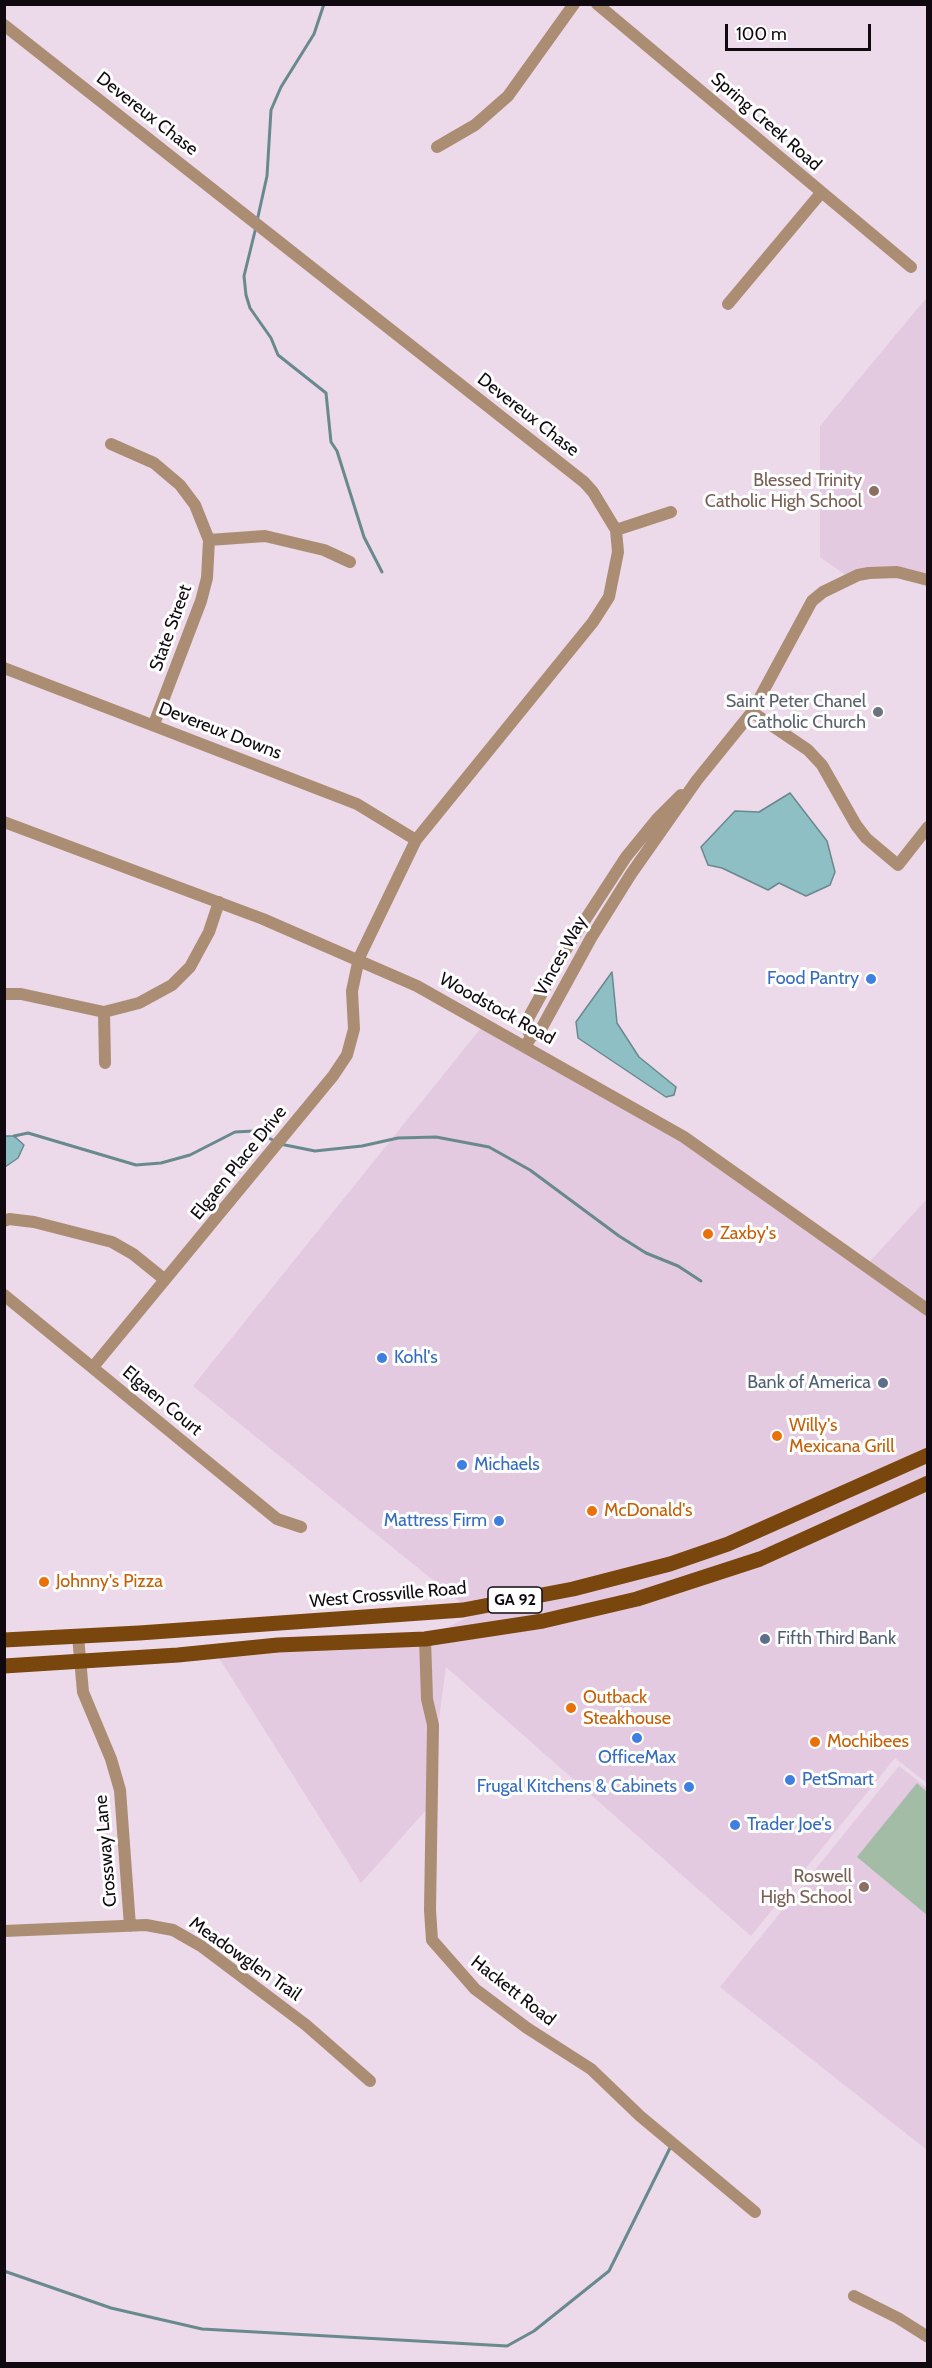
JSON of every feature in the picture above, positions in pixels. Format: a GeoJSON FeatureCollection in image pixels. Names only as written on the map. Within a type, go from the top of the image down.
{"type":"FeatureCollection","features":[{"type":"Feature","properties":{"kind":"main road","name":"West Crossville Road"},"geometry":{"type":"LineString","coordinates":[[4,1640],[463,1610],[573,1589],[670,1564],[728,1544],[927,1455]]}},
{"type":"Feature","properties":{"kind":"main road","name":"GA 92"},"geometry":{"type":"LineString","coordinates":[[4,1666],[178,1655],[278,1645],[425,1639],[543,1622],[638,1599],[760,1559],[927,1483]]}},
{"type":"Feature","properties":{"kind":"street"},"geometry":{"type":"LineString","coordinates":[[437,147],[475,125],[508,96],[574,4]]}},
{"type":"Feature","properties":{"kind":"street","name":"Spring Creek Road"},"geometry":{"type":"LineString","coordinates":[[597,4],[911,267]]}},
{"type":"Feature","properties":{"kind":"street","name":"Devereux Chase"},"geometry":{"type":"LineString","coordinates":[[4,25],[584,482],[593,492],[616,530],[618,552],[615,578],[609,597],[593,622],[416,840],[359,958]]}},
{"type":"Feature","properties":{"kind":"street"},"geometry":{"type":"LineString","coordinates":[[728,304],[821,193]]}},
{"type":"Feature","properties":{"kind":"street","name":"State Street"},"geometry":{"type":"LineString","coordinates":[[111,444],[154,463],[180,485],[195,505],[209,540],[207,578],[201,602],[154,724]]}},
{"type":"Feature","properties":{"kind":"street"},"geometry":{"type":"LineString","coordinates":[[616,530],[671,512]]}},
{"type":"Feature","properties":{"kind":"street"},"geometry":{"type":"LineString","coordinates":[[209,540],[265,536],[324,550],[350,562]]}},
{"type":"Feature","properties":{"kind":"street","name":"Vinces Way"},"geometry":{"type":"LineString","coordinates":[[528,1041],[525,1024],[605,888],[644,833],[698,780],[752,712],[812,601],[823,592],[858,575],[897,572],[927,580]]}},
{"type":"Feature","properties":{"kind":"street","name":"Devereux Downs"},"geometry":{"type":"LineString","coordinates":[[4,668],[357,804],[416,840]]}},
{"type":"Feature","properties":{"kind":"street"},"geometry":{"type":"LineString","coordinates":[[752,712],[785,731],[808,750],[822,765],[856,825],[866,838],[898,865],[927,827]]}},
{"type":"Feature","properties":{"kind":"street","name":"Woodstock Road"},"geometry":{"type":"LineString","coordinates":[[4,822],[219,902],[359,958],[528,1041],[684,1137],[927,1310]]}},
{"type":"Feature","properties":{"kind":"street"},"geometry":{"type":"LineString","coordinates":[[4,994],[21,994],[104,1012],[139,1003],[172,985],[190,967],[209,932],[219,902]]}},
{"type":"Feature","properties":{"kind":"street","name":"Elgaen Place Drive"},"geometry":{"type":"LineString","coordinates":[[93,1367],[333,1076],[347,1055],[354,1029],[352,991],[359,958]]}},
{"type":"Feature","properties":{"kind":"street"},"geometry":{"type":"LineString","coordinates":[[104,1012],[105,1063]]}},
{"type":"Feature","properties":{"kind":"street"},"geometry":{"type":"LineString","coordinates":[[4,1221],[9,1219],[34,1222],[112,1242],[133,1254],[164,1280]]}},
{"type":"Feature","properties":{"kind":"street","name":"Elgaen Court"},"geometry":{"type":"LineString","coordinates":[[4,1295],[277,1519],[301,1527]]}},
{"type":"Feature","properties":{"kind":"street","name":"Crossway Lane"},"geometry":{"type":"LineString","coordinates":[[78,1636],[83,1692],[111,1759],[120,1790],[130,1926]]}},
{"type":"Feature","properties":{"kind":"street","name":"Hackett Road"},"geometry":{"type":"LineString","coordinates":[[425,1639],[427,1699],[433,1725],[430,1933],[435,1946],[475,1989],[526,2028],[591,2069],[640,2116],[755,2212]]}},
{"type":"Feature","properties":{"kind":"street","name":"Meadowglen Trail"},"geometry":{"type":"LineString","coordinates":[[4,1931],[130,1926],[159,1927],[187,1936],[306,2025],[370,2081]]}},
{"type":"Feature","properties":{"kind":"street"},"geometry":{"type":"LineString","coordinates":[[854,2296],[898,2318],[927,2337]]}},
{"type":"Feature","properties":{"kind":"shaded area","name":"Blessed Trinity Catholic High School"},"geometry":{"type":"Polygon","coordinates":[[[927,297],[927,579],[879,572],[851,579],[820,557],[820,426],[927,297]]]}},
{"type":"Feature","properties":{"kind":"shaded area"},"geometry":{"type":"Polygon","coordinates":[[[790,793],[827,841],[835,872],[830,885],[806,896],[779,883],[768,890],[722,868],[708,865],[701,847],[735,811],[759,812],[790,793]]]}},
{"type":"Feature","properties":{"kind":"shaded area"},"geometry":{"type":"Polygon","coordinates":[[[612,972],[617,1023],[639,1057],[676,1087],[674,1095],[666,1097],[578,1038],[576,1022],[612,972]]]}},
{"type":"Feature","properties":{"kind":"shaded area"},"geometry":{"type":"Polygon","coordinates":[[[485,1023],[606,1089],[863,1269],[927,1199],[927,1783],[895,1758],[751,1936],[446,1667],[427,1809],[361,1883],[214,1650],[417,1642],[475,1614],[193,1386],[485,1023]]]}},
{"type":"Feature","properties":{"kind":"shaded area"},"geometry":{"type":"Polygon","coordinates":[[[5,1136],[14,1136],[24,1145],[18,1158],[5,1167],[5,1136]]]}},
{"type":"Feature","properties":{"kind":"shaded area","name":"Roswell High School"},"geometry":{"type":"Polygon","coordinates":[[[899,1766],[927,1788],[927,2150],[720,1987],[899,1766]]]}},
{"type":"Feature","properties":{"kind":"shaded area"},"geometry":{"type":"Polygon","coordinates":[[[917,1783],[927,1792],[927,1915],[857,1857],[917,1783]]]}},
{"type":"Feature","properties":{"kind":"waterway"},"geometry":{"type":"LineString","coordinates":[[257,221],[267,176],[271,110],[281,87],[314,34],[324,4]]}},
{"type":"Feature","properties":{"kind":"waterway"},"geometry":{"type":"LineString","coordinates":[[256,227],[244,276],[250,308],[271,338],[278,355],[326,393],[331,442],[337,451],[364,537],[382,572]]}},
{"type":"Feature","properties":{"kind":"waterway"},"geometry":{"type":"LineString","coordinates":[[14,1136],[28,1133],[136,1165],[161,1163],[190,1155],[235,1132],[254,1131],[275,1141]]}},
{"type":"Feature","properties":{"kind":"waterway"},"geometry":{"type":"LineString","coordinates":[[280,1144],[315,1151],[362,1146],[398,1138],[436,1137],[489,1147],[530,1170],[619,1236],[646,1253],[678,1266],[701,1281]]}},
{"type":"Feature","properties":{"kind":"waterway"},"geometry":{"type":"LineString","coordinates":[[4,2271],[111,2308],[202,2329],[507,2346],[534,2331],[609,2271],[670,2148]]}},
{"type":"Feature","properties":{"kind":"place","name":"Blessed Trinity Catholic High School"},"geometry":{"type":"Point","coordinates":[874,491]}},
{"type":"Feature","properties":{"kind":"place","name":"Saint Peter Chanel Catholic Church"},"geometry":{"type":"Point","coordinates":[878,712]}},
{"type":"Feature","properties":{"kind":"place","name":"Food Pantry"},"geometry":{"type":"Point","coordinates":[871,979]}},
{"type":"Feature","properties":{"kind":"place","name":"Zaxby's"},"geometry":{"type":"Point","coordinates":[708,1234]}},
{"type":"Feature","properties":{"kind":"place","name":"Kohl's"},"geometry":{"type":"Point","coordinates":[382,1358]}},
{"type":"Feature","properties":{"kind":"place","name":"Bank of America"},"geometry":{"type":"Point","coordinates":[883,1383]}},
{"type":"Feature","properties":{"kind":"place","name":"Willy's Mexicana Grill"},"geometry":{"type":"Point","coordinates":[777,1436]}},
{"type":"Feature","properties":{"kind":"place","name":"Michaels"},"geometry":{"type":"Point","coordinates":[462,1465]}},
{"type":"Feature","properties":{"kind":"place","name":"McDonald's"},"geometry":{"type":"Point","coordinates":[592,1511]}},
{"type":"Feature","properties":{"kind":"place","name":"Mattress Firm"},"geometry":{"type":"Point","coordinates":[499,1521]}},
{"type":"Feature","properties":{"kind":"place","name":"Johnny's Pizza"},"geometry":{"type":"Point","coordinates":[44,1582]}},
{"type":"Feature","properties":{"kind":"place","name":"Fifth Third Bank"},"geometry":{"type":"Point","coordinates":[765,1639]}},
{"type":"Feature","properties":{"kind":"place","name":"Outback Steakhouse"},"geometry":{"type":"Point","coordinates":[571,1708]}},
{"type":"Feature","properties":{"kind":"place","name":"OfficeMax"},"geometry":{"type":"Point","coordinates":[637,1738]}},
{"type":"Feature","properties":{"kind":"place","name":"Mochibees"},"geometry":{"type":"Point","coordinates":[815,1742]}},
{"type":"Feature","properties":{"kind":"place","name":"PetSmart"},"geometry":{"type":"Point","coordinates":[790,1780]}},
{"type":"Feature","properties":{"kind":"place","name":"Frugal Kitchens & Cabinets"},"geometry":{"type":"Point","coordinates":[689,1787]}},
{"type":"Feature","properties":{"kind":"place","name":"Trader Joe's"},"geometry":{"type":"Point","coordinates":[735,1825]}},
{"type":"Feature","properties":{"kind":"place","name":"Roswell High School"},"geometry":{"type":"Point","coordinates":[864,1887]}}]}
